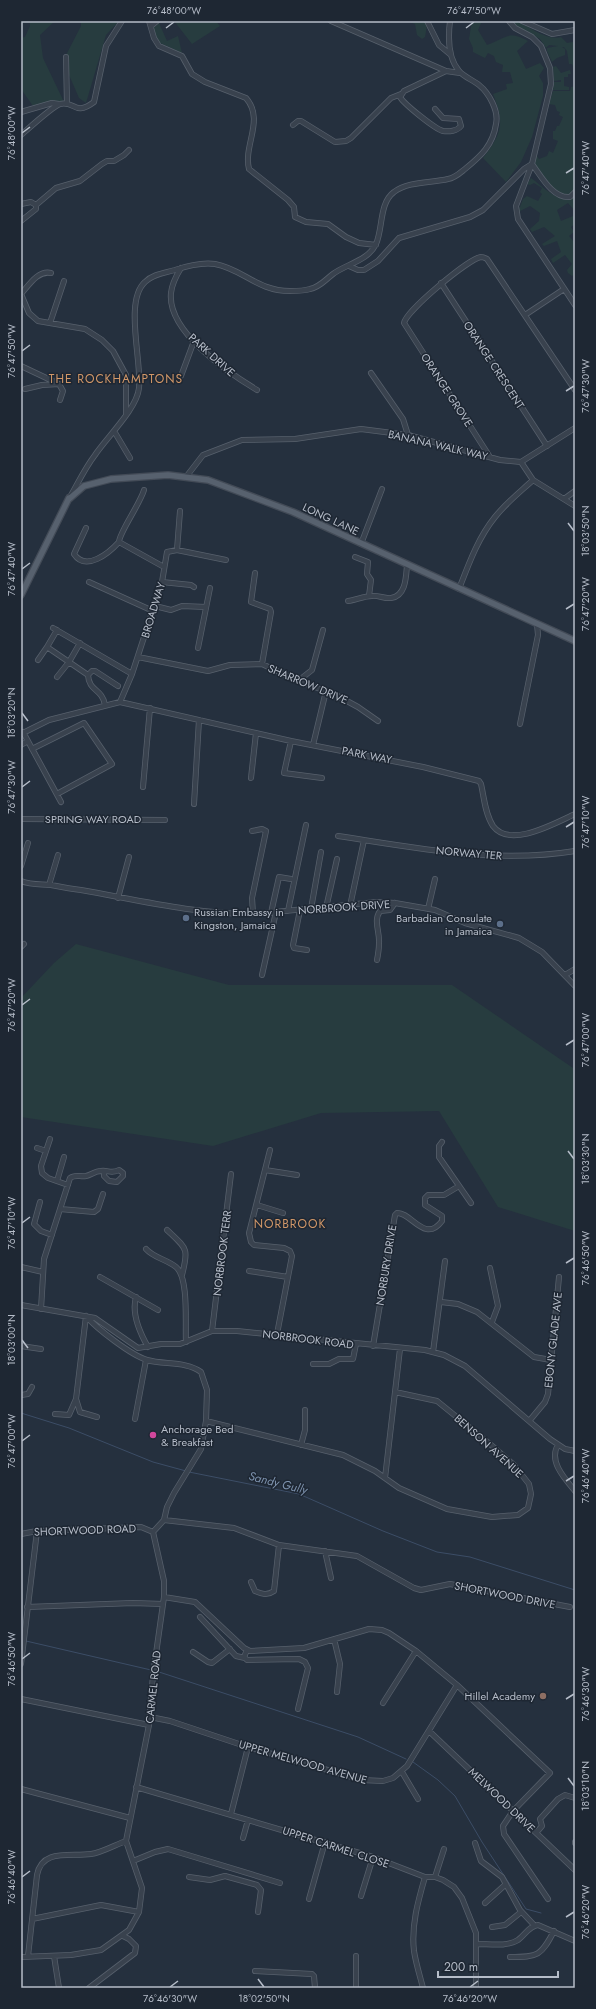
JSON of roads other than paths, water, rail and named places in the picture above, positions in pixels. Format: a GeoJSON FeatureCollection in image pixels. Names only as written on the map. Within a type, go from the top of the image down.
{"type":"FeatureCollection","features":[{"type":"Feature","properties":{"kind":"main road","name":"LONG LANE"},"geometry":{"type":"LineString","coordinates":[[69,499],[84,486],[97,481],[168,475],[208,480],[262,500],[575,641]]}},
{"type":"Feature","properties":{"kind":"main road"},"geometry":{"type":"LineString","coordinates":[[21,595],[69,499]]}},
{"type":"Feature","properties":{"kind":"street"},"geometry":{"type":"LineString","coordinates":[[21,112],[52,103],[67,104],[79,109],[85,108],[94,102],[106,46],[122,21]]}},
{"type":"Feature","properties":{"kind":"street"},"geometry":{"type":"LineString","coordinates":[[149,21],[154,38],[159,46],[182,56],[192,74],[204,82],[246,98],[250,103],[253,109],[254,131],[248,158],[249,169],[288,200],[294,207],[296,217],[306,222],[320,222],[328,224],[346,237],[359,243],[376,245]]}},
{"type":"Feature","properties":{"kind":"street"},"geometry":{"type":"LineString","coordinates":[[151,26],[157,21]]}},
{"type":"Feature","properties":{"kind":"street"},"geometry":{"type":"LineString","coordinates":[[69,499],[94,455],[126,414],[139,390],[140,371],[135,314],[139,292],[143,284],[148,279],[181,268],[203,264],[215,264],[230,269],[271,290],[309,290],[365,256],[376,245],[389,196],[399,188],[406,186],[453,178],[482,156],[493,139],[497,121],[493,104],[483,88],[460,73],[446,71],[331,21]]}},
{"type":"Feature","properties":{"kind":"street"},"geometry":{"type":"LineString","coordinates":[[426,21],[439,45],[451,55],[460,73]]}},
{"type":"Feature","properties":{"kind":"street"},"geometry":{"type":"LineString","coordinates":[[450,21],[451,55]]}},
{"type":"Feature","properties":{"kind":"street"},"geometry":{"type":"LineString","coordinates":[[509,21],[515,28],[532,37],[541,46],[550,68],[551,84],[532,164],[516,206],[516,213],[518,219],[575,305]]}},
{"type":"Feature","properties":{"kind":"street"},"geometry":{"type":"LineString","coordinates":[[522,21],[552,34],[575,30]]}},
{"type":"Feature","properties":{"kind":"street"},"geometry":{"type":"LineString","coordinates":[[66,57],[67,104]]}},
{"type":"Feature","properties":{"kind":"street"},"geometry":{"type":"LineString","coordinates":[[293,125],[298,121],[301,121],[335,142],[346,141],[351,138],[391,98],[446,71]]}},
{"type":"Feature","properties":{"kind":"street"},"geometry":{"type":"LineString","coordinates":[[401,94],[400,97],[402,101],[438,129],[453,131],[461,126],[459,119],[443,118],[435,109]]}},
{"type":"Feature","properties":{"kind":"street"},"geometry":{"type":"LineString","coordinates":[[21,135],[59,104]]}},
{"type":"Feature","properties":{"kind":"street"},"geometry":{"type":"LineString","coordinates":[[21,221],[36,209],[36,205],[56,188],[80,181],[102,164],[107,161],[114,161],[129,150]]}},
{"type":"Feature","properties":{"kind":"street"},"geometry":{"type":"LineString","coordinates":[[532,164],[547,184],[559,196],[570,197],[575,192]]}},
{"type":"Feature","properties":{"kind":"street"},"geometry":{"type":"LineString","coordinates":[[349,266],[358,270],[364,270],[378,261],[399,238],[470,217],[483,210],[524,169],[532,164]]}},
{"type":"Feature","properties":{"kind":"street"},"geometry":{"type":"LineString","coordinates":[[21,204],[31,202],[36,205]]}},
{"type":"Feature","properties":{"kind":"street"},"geometry":{"type":"LineString","coordinates":[[441,283],[479,258],[485,258],[490,262],[575,390]]}},
{"type":"Feature","properties":{"kind":"street","name":"PARK DRIVE"},"geometry":{"type":"LineString","coordinates":[[181,268],[173,282],[170,294],[171,306],[179,323],[194,341],[233,375],[257,390]]}},
{"type":"Feature","properties":{"kind":"street"},"geometry":{"type":"LineString","coordinates":[[51,273],[47,272],[39,275],[21,294],[29,313],[38,321],[85,329],[102,340],[113,351],[126,375],[126,414]]}},
{"type":"Feature","properties":{"kind":"street"},"geometry":{"type":"LineString","coordinates":[[50,323],[64,281]]}},
{"type":"Feature","properties":{"kind":"street","name":"ORANGE GROVE"},"geometry":{"type":"LineString","coordinates":[[441,283],[407,315],[404,324],[490,457]]}},
{"type":"Feature","properties":{"kind":"street","name":"ORANGE CRESCENT"},"geometry":{"type":"LineString","coordinates":[[441,283],[547,446]]}},
{"type":"Feature","properties":{"kind":"street"},"geometry":{"type":"LineString","coordinates":[[525,315],[564,289]]}},
{"type":"Feature","properties":{"kind":"street"},"geometry":{"type":"LineString","coordinates":[[181,376],[194,341]]}},
{"type":"Feature","properties":{"kind":"street"},"geometry":{"type":"LineString","coordinates":[[21,366],[59,384],[63,391],[60,400]]}},
{"type":"Feature","properties":{"kind":"street"},"geometry":{"type":"LineString","coordinates":[[371,373],[403,419],[408,435]]}},
{"type":"Feature","properties":{"kind":"street"},"geometry":{"type":"LineString","coordinates":[[25,389],[42,385],[59,384]]}},
{"type":"Feature","properties":{"kind":"street"},"geometry":{"type":"LineString","coordinates":[[575,428],[521,462],[532,480],[575,506]]}},
{"type":"Feature","properties":{"kind":"street","name":"BANANA WALK WAY"},"geometry":{"type":"LineString","coordinates":[[186,477],[203,455],[242,440],[295,439],[361,429],[408,435],[509,462],[521,462]]}},
{"type":"Feature","properties":{"kind":"street"},"geometry":{"type":"LineString","coordinates":[[114,431],[130,458]]}},
{"type":"Feature","properties":{"kind":"street"},"geometry":{"type":"LineString","coordinates":[[459,588],[471,557],[482,536],[495,517],[532,480]]}},
{"type":"Feature","properties":{"kind":"street"},"geometry":{"type":"LineString","coordinates":[[361,544],[382,489]]}},
{"type":"Feature","properties":{"kind":"street"},"geometry":{"type":"LineString","coordinates":[[86,528],[74,554],[77,558],[86,561],[101,558],[119,542],[120,536],[135,512],[144,490]]}},
{"type":"Feature","properties":{"kind":"street"},"geometry":{"type":"LineString","coordinates":[[564,499],[575,491]]}},
{"type":"Feature","properties":{"kind":"street"},"geometry":{"type":"LineString","coordinates":[[180,511],[177,550],[226,560]]}},
{"type":"Feature","properties":{"kind":"street"},"geometry":{"type":"LineString","coordinates":[[119,542],[164,567]]}},
{"type":"Feature","properties":{"kind":"street","name":"BROADWAY"},"geometry":{"type":"LineString","coordinates":[[120,702],[132,674],[154,608],[162,582],[167,552],[177,550]]}},
{"type":"Feature","properties":{"kind":"street"},"geometry":{"type":"LineString","coordinates":[[355,557],[368,562],[367,574],[371,580],[369,596]]}},
{"type":"Feature","properties":{"kind":"street"},"geometry":{"type":"LineString","coordinates":[[348,601],[369,596],[390,598],[397,596],[403,590],[406,582],[407,565]]}},
{"type":"Feature","properties":{"kind":"street"},"geometry":{"type":"LineString","coordinates":[[255,573],[251,602],[270,609],[271,612],[262,664]]}},
{"type":"Feature","properties":{"kind":"street"},"geometry":{"type":"LineString","coordinates":[[89,582],[154,608],[171,610],[182,606],[206,607]]}},
{"type":"Feature","properties":{"kind":"street"},"geometry":{"type":"LineString","coordinates":[[162,582],[191,585],[194,587]]}},
{"type":"Feature","properties":{"kind":"street"},"geometry":{"type":"LineString","coordinates":[[198,648],[210,588]]}},
{"type":"Feature","properties":{"kind":"street"},"geometry":{"type":"LineString","coordinates":[[520,724],[538,635],[537,624]]}},
{"type":"Feature","properties":{"kind":"street"},"geometry":{"type":"LineString","coordinates":[[538,635],[544,632],[546,628]]}},
{"type":"Feature","properties":{"kind":"street"},"geometry":{"type":"LineString","coordinates":[[38,660],[47,647],[55,629],[132,674]]}},
{"type":"Feature","properties":{"kind":"street"},"geometry":{"type":"LineString","coordinates":[[298,681],[312,670],[323,630]]}},
{"type":"Feature","properties":{"kind":"street"},"geometry":{"type":"LineString","coordinates":[[57,677],[69,662],[80,643]]}},
{"type":"Feature","properties":{"kind":"street"},"geometry":{"type":"LineString","coordinates":[[47,647],[88,675],[90,685],[102,695],[105,705]]}},
{"type":"Feature","properties":{"kind":"street","name":"SHARROW DRIVE"},"geometry":{"type":"LineString","coordinates":[[138,657],[208,671],[230,665],[262,664],[298,681],[326,691],[358,707],[378,721]]}},
{"type":"Feature","properties":{"kind":"street"},"geometry":{"type":"LineString","coordinates":[[88,675],[90,672],[95,671],[118,686]]}},
{"type":"Feature","properties":{"kind":"street"},"geometry":{"type":"LineString","coordinates":[[312,745],[326,691]]}},
{"type":"Feature","properties":{"kind":"street"},"geometry":{"type":"LineString","coordinates":[[61,802],[28,741],[22,733],[49,720],[120,702]]}},
{"type":"Feature","properties":{"kind":"street","name":"PARK WAY"},"geometry":{"type":"LineString","coordinates":[[120,702],[291,741],[423,767],[479,781],[481,784],[487,814],[493,826],[503,835],[513,836],[545,828],[575,814]]}},
{"type":"Feature","properties":{"kind":"street"},"geometry":{"type":"LineString","coordinates":[[143,787],[150,708]]}},
{"type":"Feature","properties":{"kind":"street"},"geometry":{"type":"LineString","coordinates":[[194,804],[199,720]]}},
{"type":"Feature","properties":{"kind":"street"},"geometry":{"type":"LineString","coordinates":[[32,749],[84,723],[112,764],[57,794]]}},
{"type":"Feature","properties":{"kind":"street"},"geometry":{"type":"LineString","coordinates":[[251,778],[256,733]]}},
{"type":"Feature","properties":{"kind":"street"},"geometry":{"type":"LineString","coordinates":[[21,745],[28,741]]}},
{"type":"Feature","properties":{"kind":"street"},"geometry":{"type":"LineString","coordinates":[[291,741],[284,773],[322,778]]}},
{"type":"Feature","properties":{"kind":"street","name":"SPRING WAY ROAD"},"geometry":{"type":"LineString","coordinates":[[21,819],[165,820]]}},
{"type":"Feature","properties":{"kind":"street"},"geometry":{"type":"LineString","coordinates":[[288,911],[306,825]]}},
{"type":"Feature","properties":{"kind":"street"},"geometry":{"type":"LineString","coordinates":[[252,831],[262,829],[266,831],[252,898],[253,914]]}},
{"type":"Feature","properties":{"kind":"street","name":"NORWAY TER"},"geometry":{"type":"LineString","coordinates":[[338,836],[474,854],[519,857],[575,851]]}},
{"type":"Feature","properties":{"kind":"street"},"geometry":{"type":"LineString","coordinates":[[350,906],[364,840]]}},
{"type":"Feature","properties":{"kind":"street"},"geometry":{"type":"LineString","coordinates":[[21,866],[23,852],[28,843]]}},
{"type":"Feature","properties":{"kind":"street"},"geometry":{"type":"LineString","coordinates":[[311,909],[321,852]]}},
{"type":"Feature","properties":{"kind":"street"},"geometry":{"type":"LineString","coordinates":[[49,885],[58,855]]}},
{"type":"Feature","properties":{"kind":"street"},"geometry":{"type":"LineString","coordinates":[[118,898],[129,857]]}},
{"type":"Feature","properties":{"kind":"street"},"geometry":{"type":"LineString","coordinates":[[326,908],[337,859]]}},
{"type":"Feature","properties":{"kind":"street"},"geometry":{"type":"LineString","coordinates":[[262,976],[279,877],[291,879]]}},
{"type":"Feature","properties":{"kind":"street"},"geometry":{"type":"LineString","coordinates":[[428,909],[436,879]]}},
{"type":"Feature","properties":{"kind":"street","name":"NORBROOK DRIVE"},"geometry":{"type":"LineString","coordinates":[[21,881],[34,885],[49,885],[150,904],[234,914],[253,914],[350,906],[377,902],[395,903],[428,909],[465,923],[519,938],[542,952],[575,986]]}},
{"type":"Feature","properties":{"kind":"street"},"geometry":{"type":"LineString","coordinates":[[377,960],[379,944],[376,921],[378,914],[380,911],[390,910],[395,903]]}},
{"type":"Feature","properties":{"kind":"street"},"geometry":{"type":"LineString","coordinates":[[300,910],[293,945],[294,948],[307,950]]}},
{"type":"Feature","properties":{"kind":"street"},"geometry":{"type":"LineString","coordinates":[[565,976],[575,969]]}},
{"type":"Feature","properties":{"kind":"street"},"geometry":{"type":"LineString","coordinates":[[50,1139],[41,1166],[42,1173],[68,1185]]}},
{"type":"Feature","properties":{"kind":"street"},"geometry":{"type":"LineString","coordinates":[[442,1142],[439,1146],[439,1156],[471,1203]]}},
{"type":"Feature","properties":{"kind":"street"},"geometry":{"type":"LineString","coordinates":[[37,1148],[46,1151]]}},
{"type":"Feature","properties":{"kind":"street"},"geometry":{"type":"LineString","coordinates":[[270,1150],[250,1233],[251,1242],[254,1245],[284,1248],[290,1251],[291,1262],[277,1334]]}},
{"type":"Feature","properties":{"kind":"street"},"geometry":{"type":"LineString","coordinates":[[57,1181],[64,1157]]}},
{"type":"Feature","properties":{"kind":"street"},"geometry":{"type":"LineString","coordinates":[[265,1170],[297,1176]]}},
{"type":"Feature","properties":{"kind":"street"},"geometry":{"type":"LineString","coordinates":[[41,1309],[44,1259],[72,1176],[85,1177],[104,1171]]}},
{"type":"Feature","properties":{"kind":"street","name":"NORBROOK TERR"},"geometry":{"type":"LineString","coordinates":[[212,1331],[231,1174]]}},
{"type":"Feature","properties":{"kind":"street","name":"NORBURY DRIVE"},"geometry":{"type":"LineString","coordinates":[[373,1346],[395,1215],[397,1213],[402,1214],[423,1228],[431,1228],[440,1224],[442,1221],[442,1216],[438,1212],[426,1207],[424,1200],[428,1196],[444,1195],[459,1186]]}},
{"type":"Feature","properties":{"kind":"street"},"geometry":{"type":"LineString","coordinates":[[60,1210],[94,1212],[98,1209],[103,1194]]}},
{"type":"Feature","properties":{"kind":"street"},"geometry":{"type":"LineString","coordinates":[[40,1202],[34,1224],[41,1232],[52,1235]]}},
{"type":"Feature","properties":{"kind":"street"},"geometry":{"type":"LineString","coordinates":[[257,1205],[283,1213]]}},
{"type":"Feature","properties":{"kind":"street"},"geometry":{"type":"LineString","coordinates":[[167,1230],[185,1250],[186,1262],[182,1275],[186,1342]]}},
{"type":"Feature","properties":{"kind":"street"},"geometry":{"type":"LineString","coordinates":[[146,1249],[151,1254],[174,1265],[182,1275]]}},
{"type":"Feature","properties":{"kind":"street"},"geometry":{"type":"LineString","coordinates":[[433,1352],[446,1261]]}},
{"type":"Feature","properties":{"kind":"street"},"geometry":{"type":"LineString","coordinates":[[21,1267],[43,1272]]}},
{"type":"Feature","properties":{"kind":"street"},"geometry":{"type":"LineString","coordinates":[[490,1268],[498,1306],[492,1322]]}},
{"type":"Feature","properties":{"kind":"street"},"geometry":{"type":"LineString","coordinates":[[249,1271],[288,1278]]}},
{"type":"Feature","properties":{"kind":"street"},"geometry":{"type":"LineString","coordinates":[[100,1277],[158,1310]]}},
{"type":"Feature","properties":{"kind":"street","name":"EBONY GLADE AVE"},"geometry":{"type":"LineString","coordinates":[[530,1420],[545,1402],[548,1394],[559,1277]]}},
{"type":"Feature","properties":{"kind":"street"},"geometry":{"type":"LineString","coordinates":[[136,1297],[134,1307],[138,1324],[148,1347]]}},
{"type":"Feature","properties":{"kind":"street"},"geometry":{"type":"LineString","coordinates":[[440,1302],[458,1304],[477,1312],[492,1322],[534,1357],[551,1360]]}},
{"type":"Feature","properties":{"kind":"street","name":"NORBROOK ROAD"},"geometry":{"type":"LineString","coordinates":[[21,1305],[95,1318],[134,1346],[143,1348],[162,1344],[180,1344],[212,1331],[237,1331],[277,1334],[433,1352],[444,1355],[465,1366],[558,1445],[575,1451]]}},
{"type":"Feature","properties":{"kind":"street"},"geometry":{"type":"LineString","coordinates":[[55,1414],[69,1415],[76,1399],[86,1316]]}},
{"type":"Feature","properties":{"kind":"street","name":"SHORTWOOD ROAD"},"geometry":{"type":"LineString","coordinates":[[21,1534],[37,1531],[141,1527],[153,1532],[164,1520],[167,1507],[174,1493],[200,1454],[206,1421],[207,1390],[201,1372],[192,1367],[146,1360],[99,1330],[86,1316]]}},
{"type":"Feature","properties":{"kind":"street"},"geometry":{"type":"LineString","coordinates":[[312,1364],[330,1364],[338,1359],[353,1359],[356,1344]]}},
{"type":"Feature","properties":{"kind":"street"},"geometry":{"type":"LineString","coordinates":[[21,1346],[41,1349]]}},
{"type":"Feature","properties":{"kind":"street"},"geometry":{"type":"LineString","coordinates":[[385,1478],[400,1349]]}},
{"type":"Feature","properties":{"kind":"street"},"geometry":{"type":"LineString","coordinates":[[135,1418],[146,1360]]}},
{"type":"Feature","properties":{"kind":"street"},"geometry":{"type":"LineString","coordinates":[[21,1395],[28,1394],[32,1387]]}},
{"type":"Feature","properties":{"kind":"street","name":"BENSON AVENUE"},"geometry":{"type":"LineString","coordinates":[[206,1421],[343,1455],[385,1478],[399,1488],[448,1509],[492,1517],[518,1515],[528,1508],[531,1494],[529,1484],[514,1465],[450,1410],[437,1401],[395,1392]]}},
{"type":"Feature","properties":{"kind":"street"},"geometry":{"type":"LineString","coordinates":[[76,1399],[80,1412],[97,1417]]}},
{"type":"Feature","properties":{"kind":"street"},"geometry":{"type":"LineString","coordinates":[[301,1445],[305,1430],[305,1410]]}},
{"type":"Feature","properties":{"kind":"street"},"geometry":{"type":"LineString","coordinates":[[558,1445],[555,1454],[555,1462],[561,1473],[575,1491]]}},
{"type":"Feature","properties":{"kind":"street","name":"SHORTWOOD DRIVE"},"geometry":{"type":"LineString","coordinates":[[164,1520],[234,1528],[279,1545],[351,1554],[364,1558],[414,1588],[421,1590],[450,1584],[570,1607]]}},
{"type":"Feature","properties":{"kind":"street"},"geometry":{"type":"LineString","coordinates":[[21,1664],[37,1531]]}},
{"type":"Feature","properties":{"kind":"street","name":"CARMEL ROAD"},"geometry":{"type":"LineString","coordinates":[[126,1841],[149,1725],[153,1675],[164,1597],[164,1581],[153,1532]]}},
{"type":"Feature","properties":{"kind":"street"},"geometry":{"type":"LineString","coordinates":[[251,1582],[255,1591],[262,1594],[268,1594],[274,1591],[279,1545]]}},
{"type":"Feature","properties":{"kind":"street"},"geometry":{"type":"LineString","coordinates":[[325,1551],[331,1578]]}},
{"type":"Feature","properties":{"kind":"street"},"geometry":{"type":"LineString","coordinates":[[164,1597],[195,1602],[247,1650],[254,1652],[304,1648],[368,1629],[375,1629],[389,1633],[416,1651],[458,1685],[550,1773],[504,1822],[504,1834],[548,1899]]}},
{"type":"Feature","properties":{"kind":"street"},"geometry":{"type":"LineString","coordinates":[[27,1607],[133,1603],[163,1604]]}},
{"type":"Feature","properties":{"kind":"street"},"geometry":{"type":"LineString","coordinates":[[200,1617],[238,1658],[245,1658],[247,1660],[299,1658],[305,1662],[308,1668],[298,1708]]}},
{"type":"Feature","properties":{"kind":"street"},"geometry":{"type":"LineString","coordinates":[[334,1639],[340,1664],[337,1692]]}},
{"type":"Feature","properties":{"kind":"street"},"geometry":{"type":"LineString","coordinates":[[193,1652],[212,1663],[230,1649]]}},
{"type":"Feature","properties":{"kind":"street"},"geometry":{"type":"LineString","coordinates":[[245,1658],[247,1650]]}},
{"type":"Feature","properties":{"kind":"street"},"geometry":{"type":"LineString","coordinates":[[383,1703],[416,1651]]}},
{"type":"Feature","properties":{"kind":"street"},"geometry":{"type":"LineString","coordinates":[[418,1799],[402,1772],[458,1685]]}},
{"type":"Feature","properties":{"kind":"street"},"geometry":{"type":"LineString","coordinates":[[21,1700],[149,1725]]}},
{"type":"Feature","properties":{"kind":"street","name":"UPPER MELWOOD AVENUE"},"geometry":{"type":"LineString","coordinates":[[150,1718],[170,1721],[248,1747],[362,1780],[383,1781],[402,1772]]}},
{"type":"Feature","properties":{"kind":"street","name":"MELWOOD DRIVE"},"geometry":{"type":"LineString","coordinates":[[429,1731],[575,1870]]}},
{"type":"Feature","properties":{"kind":"street"},"geometry":{"type":"LineString","coordinates":[[231,1814],[248,1747]]}},
{"type":"Feature","properties":{"kind":"street","name":"UPPER CARMEL CLOSE"},"geometry":{"type":"LineString","coordinates":[[136,1787],[373,1856],[424,1877],[435,1877],[454,1887],[462,1898],[476,1933],[476,1988]]}},
{"type":"Feature","properties":{"kind":"street"},"geometry":{"type":"LineString","coordinates":[[21,1789],[130,1818]]}},
{"type":"Feature","properties":{"kind":"street"},"geometry":{"type":"LineString","coordinates":[[536,1833],[542,1826],[540,1819],[558,1799],[565,1795],[575,1798]]}},
{"type":"Feature","properties":{"kind":"street"},"geometry":{"type":"LineString","coordinates":[[243,1838],[248,1820]]}},
{"type":"Feature","properties":{"kind":"street"},"geometry":{"type":"LineString","coordinates":[[21,1957],[54,1956],[101,1950],[123,1936],[129,1930],[139,1912],[142,1888],[126,1841],[93,1854],[52,1856],[47,1858],[38,1868],[28,1956]]}},
{"type":"Feature","properties":{"kind":"street"},"geometry":{"type":"LineString","coordinates":[[310,1899],[325,1842]]}},
{"type":"Feature","properties":{"kind":"street"},"geometry":{"type":"LineString","coordinates":[[475,1843],[481,1861],[500,1874],[521,1912],[534,1925]]}},
{"type":"Feature","properties":{"kind":"street"},"geometry":{"type":"LineString","coordinates":[[435,1877],[444,1848]]}},
{"type":"Feature","properties":{"kind":"street"},"geometry":{"type":"LineString","coordinates":[[133,1861],[155,1852],[168,1849],[280,1882]]}},
{"type":"Feature","properties":{"kind":"street"},"geometry":{"type":"LineString","coordinates":[[361,1896],[373,1856]]}},
{"type":"Feature","properties":{"kind":"street"},"geometry":{"type":"LineString","coordinates":[[244,1881],[246,1872]]}},
{"type":"Feature","properties":{"kind":"street"},"geometry":{"type":"LineString","coordinates":[[189,1877],[210,1880],[224,1876],[257,1885],[261,1889],[258,1912]]}},
{"type":"Feature","properties":{"kind":"street"},"geometry":{"type":"LineString","coordinates":[[423,1988],[414,1950],[414,1930],[416,1909],[424,1877]]}},
{"type":"Feature","properties":{"kind":"street"},"geometry":{"type":"LineString","coordinates":[[485,1903],[506,1884]]}},
{"type":"Feature","properties":{"kind":"street"},"geometry":{"type":"LineString","coordinates":[[32,1919],[102,1905],[139,1912]]}},
{"type":"Feature","properties":{"kind":"street"},"geometry":{"type":"LineString","coordinates":[[492,1926],[504,1925],[521,1912]]}},
{"type":"Feature","properties":{"kind":"street"},"geometry":{"type":"LineString","coordinates":[[477,1944],[512,1942],[519,1939],[534,1925],[542,1925],[575,1941]]}},
{"type":"Feature","properties":{"kind":"street"},"geometry":{"type":"LineString","coordinates":[[510,1957],[531,1957],[538,1955],[544,1950],[554,1931]]}},
{"type":"Feature","properties":{"kind":"street"},"geometry":{"type":"LineString","coordinates":[[89,1988],[135,1953],[136,1946],[129,1939],[123,1936]]}},
{"type":"Feature","properties":{"kind":"street"},"geometry":{"type":"LineString","coordinates":[[54,1956],[59,1988]]}},
{"type":"Feature","properties":{"kind":"street"},"geometry":{"type":"LineString","coordinates":[[356,1956],[356,1988]]}},
{"type":"Feature","properties":{"kind":"street"},"geometry":{"type":"LineString","coordinates":[[255,1971],[313,1975],[315,1988]]}},
{"type":"Feature","properties":{"kind":"waterway","name":"Sandy Gully"},"geometry":{"type":"LineString","coordinates":[[21,1413],[69,1428],[153,1462],[186,1471]]}},
{"type":"Feature","properties":{"kind":"waterway","name":"Sandy Gully"},"geometry":{"type":"LineString","coordinates":[[189,1472],[299,1494],[383,1531],[437,1552],[470,1557],[575,1590]]}},
{"type":"Feature","properties":{"kind":"waterway"},"geometry":{"type":"LineString","coordinates":[[26,1641],[151,1670]]}},
{"type":"Feature","properties":{"kind":"waterway"},"geometry":{"type":"LineString","coordinates":[[156,1671],[358,1737],[406,1759]]}},
{"type":"Feature","properties":{"kind":"waterway"},"geometry":{"type":"LineString","coordinates":[[413,1762],[438,1780],[455,1796],[482,1842],[526,1909],[541,1913]]}},
{"type":"Feature","properties":{"kind":"place","name":"Russian Embassy in Kingston, Jamaica"},"geometry":{"type":"Point","coordinates":[186,918]}},
{"type":"Feature","properties":{"kind":"place","name":"Barbadian Consulate in Jamaica"},"geometry":{"type":"Point","coordinates":[500,924]}},
{"type":"Feature","properties":{"kind":"place","name":"Anchorage Bed & Breakfast"},"geometry":{"type":"Point","coordinates":[153,1435]}},
{"type":"Feature","properties":{"kind":"place","name":"Hillel Academy"},"geometry":{"type":"Point","coordinates":[543,1696]}},
{"type":"Feature","properties":{"kind":"district","name":"THE ROCKHAMPTONS"},"geometry":{"type":"Point","coordinates":[116,379]}},
{"type":"Feature","properties":{"kind":"district","name":"NORBROOK"},"geometry":{"type":"Point","coordinates":[290,1224]}}]}
